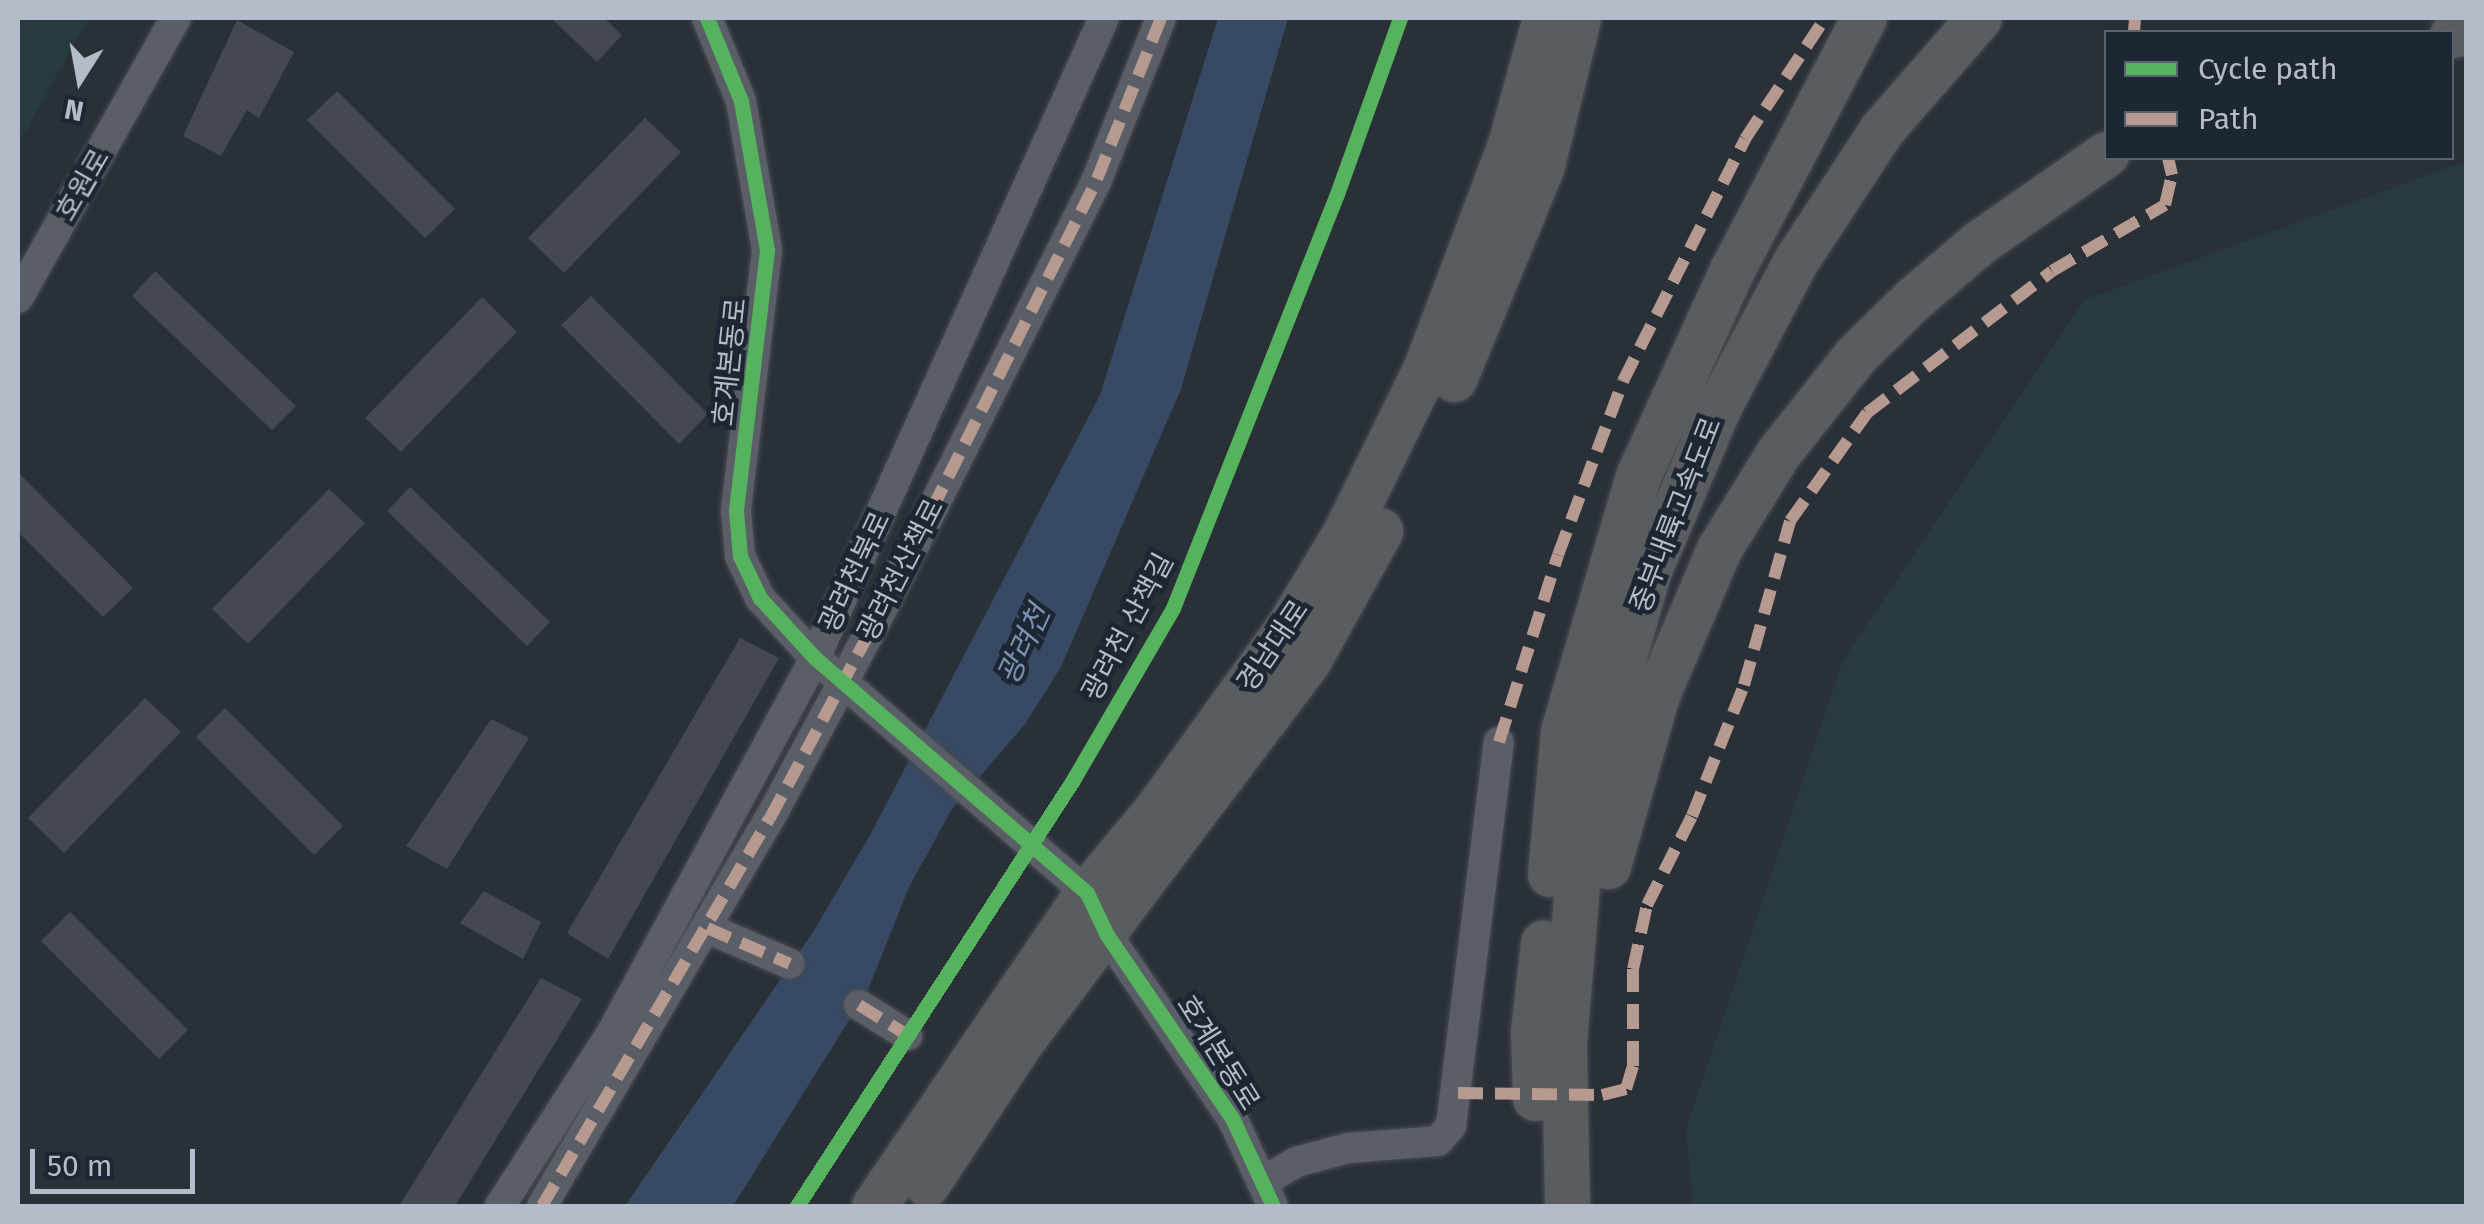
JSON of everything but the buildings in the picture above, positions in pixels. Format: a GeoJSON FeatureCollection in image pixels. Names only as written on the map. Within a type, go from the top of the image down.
{"type":"FeatureCollection","features":[{"type":"Feature","properties":{"kind":"highway","name":"경남대로"},"geometry":{"type":"LineString","coordinates":[[874,1206],[1087,893],[1158,809],[1287,629],[1345,533],[1525,157],[1544,18]]}},
{"type":"Feature","properties":{"kind":"highway","name":"경남대로"},"geometry":{"type":"LineString","coordinates":[[912,1206],[1020,1043],[1106,935],[1308,661],[1452,383],[1525,157],[1578,18]]}},
{"type":"Feature","properties":{"kind":"highway"},"geometry":{"type":"LineString","coordinates":[[1548,896],[1563,731],[1638,476],[1732,270],[1864,18]]}},
{"type":"Feature","properties":{"kind":"highway","name":"중부내륙고속도로"},"geometry":{"type":"LineString","coordinates":[[1539,1206],[1533,1031],[1548,896],[1586,715],[1626,585],[1699,396],[1812,197],[1951,18]]}},
{"type":"Feature","properties":{"kind":"highway","name":"중부내륙고속도로"},"geometry":{"type":"LineString","coordinates":[[1567,1206],[1564,1044],[1579,862],[1603,729],[1649,570],[1718,408],[1795,262],[1882,129],[1979,18]]}},
{"type":"Feature","properties":{"kind":"highway"},"geometry":{"type":"LineString","coordinates":[[1583,1206],[1589,1022],[1610,852],[1650,712],[1719,549],[1779,452],[1856,355],[1980,242],[2104,155]]}},
{"type":"Feature","properties":{"kind":"street","name":"호원로"},"geometry":{"type":"LineString","coordinates":[[18,298],[176,18]]}},
{"type":"Feature","properties":{"kind":"street","name":"호계본동로"},"geometry":{"type":"LineString","coordinates":[[708,18],[741,101],[768,250],[736,511],[740,556],[760,598],[815,658],[1057,861],[1087,893],[1106,935],[1233,1120],[1267,1194],[1296,1162],[1348,1148],[1438,1141],[1452,1126],[1499,742]]}},
{"type":"Feature","properties":{"kind":"street","name":"광려천북로"},"geometry":{"type":"LineString","coordinates":[[500,1206],[611,1034],[815,658],[1104,18]]}},
{"type":"Feature","properties":{"kind":"street","name":"광려천산책로"},"geometry":{"type":"LineString","coordinates":[[542,1206],[707,928],[844,679],[1097,179],[1161,18]]}},
{"type":"Feature","properties":{"kind":"street"},"geometry":{"type":"LineString","coordinates":[[1525,157],[1536,18]]}},
{"type":"Feature","properties":{"kind":"street"},"geometry":{"type":"LineString","coordinates":[[1525,157],[1597,18]]}},
{"type":"Feature","properties":{"kind":"street"},"geometry":{"type":"LineString","coordinates":[[707,928],[790,964]]}},
{"type":"Feature","properties":{"kind":"street"},"geometry":{"type":"LineString","coordinates":[[859,1005],[907,1035]]}},
{"type":"Feature","properties":{"kind":"green space"},"geometry":{"type":"Polygon","coordinates":[[[18,18],[89,18],[18,145],[18,18]]]}},
{"type":"Feature","properties":{"kind":"green space"},"geometry":{"type":"Polygon","coordinates":[[[2466,161],[2466,1206],[1693,1206],[1686,1129],[1843,660],[2084,300],[2466,161]]]}},
{"type":"Feature","properties":{"kind":"water","name":"광려천"},"geometry":{"type":"Polygon","coordinates":[[[1218,18],[1288,18],[1181,389],[1061,667],[1025,724],[952,809],[909,887],[868,990],[733,1206],[625,1206],[813,932],[869,837],[1100,395],[1218,18]]]}},
{"type":"Feature","properties":{"kind":"marked path"},"geometry":{"type":"LineString","coordinates":[[542,1206],[770,818],[882,609],[1097,179],[1161,18]]}},
{"type":"Feature","properties":{"kind":"marked path"},"geometry":{"type":"LineString","coordinates":[[1499,742],[1558,555],[1623,381],[1745,139],[1825,18]]}},
{"type":"Feature","properties":{"kind":"marked path"},"geometry":{"type":"LineString","coordinates":[[2134,30],[2135,18]]}},
{"type":"Feature","properties":{"kind":"marked path"},"geometry":{"type":"LineString","coordinates":[[1458,1093],[1602,1095],[1626,1089],[1633,1066],[1633,969],[1647,905],[1692,816],[1744,685],[1790,521],[1867,413],[2052,271],[2165,205],[2172,175],[2168,160]]}},
{"type":"Feature","properties":{"kind":"marked path"},"geometry":{"type":"LineString","coordinates":[[707,928],[790,964]]}},
{"type":"Feature","properties":{"kind":"marked path"},"geometry":{"type":"LineString","coordinates":[[859,1005],[907,1035]]}},
{"type":"Feature","properties":{"kind":"cycle path"},"geometry":{"type":"LineString","coordinates":[[707,18],[741,101],[767,250],[736,511],[740,556],[760,598],[815,658],[1087,893],[1107,935],[1233,1120],[1273,1206]]}},
{"type":"Feature","properties":{"kind":"cycle path","name":"광려천 산책길"},"geometry":{"type":"LineString","coordinates":[[797,1206],[1073,780],[1173,608],[1337,194],[1400,18]]}}]}
